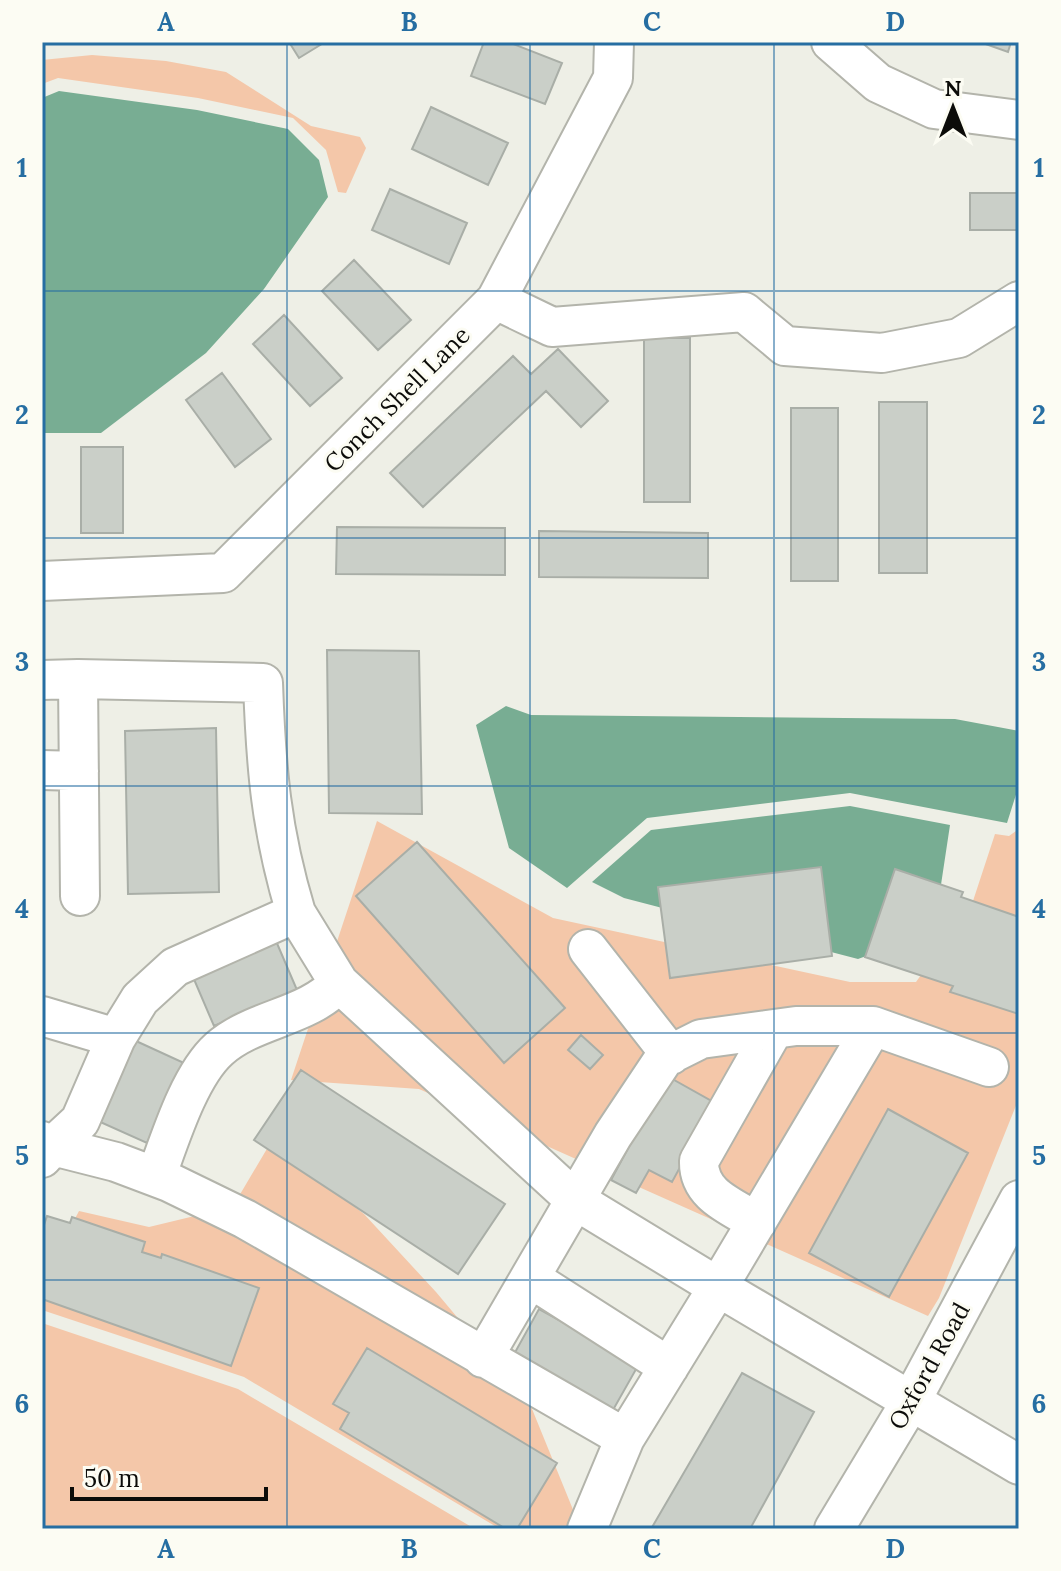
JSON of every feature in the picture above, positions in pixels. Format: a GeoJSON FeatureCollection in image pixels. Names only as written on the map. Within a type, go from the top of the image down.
{"type":"FeatureCollection","features":[{"type":"Feature","properties":{"kind":"street","name":"Conch Shell Lane"},"geometry":{"type":"LineString","coordinates":[[42,581],[223,573],[496,300],[613,78],[614,42]]}},
{"type":"Feature","properties":{"kind":"street"},"geometry":{"type":"LineString","coordinates":[[831,42],[878,83],[934,109],[1019,120]]}},
{"type":"Feature","properties":{"kind":"street"},"geometry":{"type":"LineString","coordinates":[[496,300],[552,327],[744,312],[785,346],[882,353],[959,338],[1019,301]]}},
{"type":"Feature","properties":{"kind":"street"},"geometry":{"type":"LineString","coordinates":[[80,896],[60,770],[60,680],[263,683],[269,794],[277,851],[296,913],[339,983],[575,1200],[1019,1465]]}},
{"type":"Feature","properties":{"kind":"street"},"geometry":{"type":"LineString","coordinates":[[46,1148],[80,1121],[116,1038],[140,999],[175,967],[296,913]]}},
{"type":"Feature","properties":{"kind":"street"},"geometry":{"type":"LineString","coordinates":[[588,949],[671,1055]]}},
{"type":"Feature","properties":{"kind":"street"},"geometry":{"type":"LineString","coordinates":[[156,1177],[183,1108],[219,1049],[303,1010],[328,995],[339,983]]}},
{"type":"Feature","properties":{"kind":"street"},"geometry":{"type":"LineString","coordinates":[[42,1016],[116,1038]]}},
{"type":"Feature","properties":{"kind":"street"},"geometry":{"type":"LineString","coordinates":[[483,1358],[613,1135],[665,1057],[701,1039],[774,1029],[873,1026],[989,1067]]}},
{"type":"Feature","properties":{"kind":"street"},"geometry":{"type":"LineString","coordinates":[[587,1529],[625,1438],[873,1026]]}},
{"type":"Feature","properties":{"kind":"street"},"geometry":{"type":"LineString","coordinates":[[757,1222],[705,1189],[698,1177],[699,1161],[774,1029]]}},
{"type":"Feature","properties":{"kind":"street"},"geometry":{"type":"LineString","coordinates":[[46,1148],[116,1162],[156,1177],[245,1219],[625,1438]]}},
{"type":"Feature","properties":{"kind":"street","name":"Oxford Road"},"geometry":{"type":"LineString","coordinates":[[834,1529],[911,1401],[1019,1200]]}},
{"type":"Feature","properties":{"kind":"street"},"geometry":{"type":"LineString","coordinates":[[530,1278],[669,1367]]}},
{"type":"Feature","properties":{"kind":"shaded area"},"geometry":{"type":"Polygon","coordinates":[[[92,55],[166,61],[226,72],[311,126],[360,137],[366,148],[346,193],[338,192],[326,150],[293,118],[198,98],[58,78],[42,84],[42,60],[92,55]]]}},
{"type":"Feature","properties":{"kind":"shaded area"},"geometry":{"type":"Polygon","coordinates":[[[59,91],[197,110],[288,129],[319,160],[328,197],[264,289],[206,353],[101,433],[42,433],[42,98],[59,91]]]}},
{"type":"Feature","properties":{"kind":"shaded area"},"geometry":{"type":"Polygon","coordinates":[[[506,706],[531,715],[955,719],[1019,731],[1019,785],[1007,823],[850,793],[647,818],[567,888],[509,848],[476,725],[506,706]]]}},
{"type":"Feature","properties":{"kind":"shaded area"},"geometry":{"type":"Polygon","coordinates":[[[850,806],[950,825],[934,931],[858,959],[624,898],[592,882],[651,830],[850,806]]]}},
{"type":"Feature","properties":{"kind":"shaded area"},"geometry":{"type":"Polygon","coordinates":[[[377,821],[553,918],[850,982],[916,982],[972,904],[995,834],[1009,836],[1016,831],[1019,822],[1019,1098],[939,1298],[928,1316],[419,1089],[291,1080],[377,821]]]}},
{"type":"Feature","properties":{"kind":"shaded area"},"geometry":{"type":"Polygon","coordinates":[[[271,1142],[364,1214],[436,1292],[530,1404],[576,1517],[572,1529],[500,1529],[244,1377],[42,1310],[49,1271],[79,1211],[149,1227],[207,1213],[229,1213],[271,1142]]]}},
{"type":"Feature","properties":{"kind":"shaded area"},"geometry":{"type":"Polygon","coordinates":[[[42,1323],[238,1389],[475,1529],[42,1529],[42,1323]]]}},
{"type":"Feature","properties":{"kind":"building"},"geometry":{"type":"Polygon","coordinates":[[[289,42],[325,42],[299,58],[289,42]]]}},
{"type":"Feature","properties":{"kind":"building"},"geometry":{"type":"Polygon","coordinates":[[[484,42],[508,42],[562,63],[545,104],[471,76],[484,42]]]}},
{"type":"Feature","properties":{"kind":"building"},"geometry":{"type":"Polygon","coordinates":[[[980,42],[1011,42],[1008,52],[980,42]]]}},
{"type":"Feature","properties":{"kind":"building"},"geometry":{"type":"Polygon","coordinates":[[[431,107],[508,143],[488,185],[412,149],[431,107]]]}},
{"type":"Feature","properties":{"kind":"building"},"geometry":{"type":"Polygon","coordinates":[[[390,189],[467,223],[449,264],[372,230],[390,189]]]}},
{"type":"Feature","properties":{"kind":"building"},"geometry":{"type":"Polygon","coordinates":[[[970,193],[1019,193],[1019,230],[970,230],[970,193]]]}},
{"type":"Feature","properties":{"kind":"building"},"geometry":{"type":"Polygon","coordinates":[[[354,260],[411,320],[378,350],[322,291],[354,260]]]}},
{"type":"Feature","properties":{"kind":"building"},"geometry":{"type":"Polygon","coordinates":[[[284,315],[342,378],[310,406],[253,344],[284,315]]]}},
{"type":"Feature","properties":{"kind":"building"},"geometry":{"type":"Polygon","coordinates":[[[644,338],[690,338],[690,502],[644,502],[644,338]]]}},
{"type":"Feature","properties":{"kind":"building"},"geometry":{"type":"Polygon","coordinates":[[[558,349],[608,401],[581,427],[546,391],[423,507],[390,473],[513,356],[531,374],[558,349]]]}},
{"type":"Feature","properties":{"kind":"building"},"geometry":{"type":"Polygon","coordinates":[[[222,373],[271,439],[235,467],[186,400],[222,373]]]}},
{"type":"Feature","properties":{"kind":"building"},"geometry":{"type":"Polygon","coordinates":[[[879,402],[927,402],[927,573],[879,573],[879,402]]]}},
{"type":"Feature","properties":{"kind":"building"},"geometry":{"type":"Polygon","coordinates":[[[791,408],[838,408],[838,581],[791,581],[791,408]]]}},
{"type":"Feature","properties":{"kind":"building"},"geometry":{"type":"Polygon","coordinates":[[[81,447],[123,447],[123,533],[81,533],[81,447]]]}},
{"type":"Feature","properties":{"kind":"building"},"geometry":{"type":"Polygon","coordinates":[[[337,527],[505,528],[505,575],[336,574],[337,527]]]}},
{"type":"Feature","properties":{"kind":"building"},"geometry":{"type":"Polygon","coordinates":[[[539,531],[708,533],[708,578],[539,577],[539,531]]]}},
{"type":"Feature","properties":{"kind":"building"},"geometry":{"type":"Polygon","coordinates":[[[327,650],[419,651],[422,814],[329,813],[327,650]]]}},
{"type":"Feature","properties":{"kind":"building"},"geometry":{"type":"Polygon","coordinates":[[[216,728],[219,892],[128,894],[125,731],[216,728]]]}},
{"type":"Feature","properties":{"kind":"building"},"geometry":{"type":"Polygon","coordinates":[[[417,842],[565,1008],[504,1063],[356,896],[417,842]]]}},
{"type":"Feature","properties":{"kind":"building"},"geometry":{"type":"Polygon","coordinates":[[[821,867],[832,956],[670,978],[658,887],[821,867]]]}},
{"type":"Feature","properties":{"kind":"building"},"geometry":{"type":"Polygon","coordinates":[[[895,869],[963,892],[961,897],[1019,917],[1019,1014],[950,992],[953,986],[865,957],[895,869]]]}},
{"type":"Feature","properties":{"kind":"building"},"geometry":{"type":"Polygon","coordinates":[[[276,941],[297,990],[214,1026],[193,977],[276,941]]]}},
{"type":"Feature","properties":{"kind":"building"},"geometry":{"type":"Polygon","coordinates":[[[581,1035],[603,1055],[590,1069],[568,1050],[581,1035]]]}},
{"type":"Feature","properties":{"kind":"building"},"geometry":{"type":"Polygon","coordinates":[[[136,1041],[184,1063],[147,1143],[98,1121],[136,1041]]]}},
{"type":"Feature","properties":{"kind":"building"},"geometry":{"type":"Polygon","coordinates":[[[301,1070],[505,1204],[458,1274],[254,1140],[301,1070]]]}},
{"type":"Feature","properties":{"kind":"building"},"geometry":{"type":"Polygon","coordinates":[[[667,1076],[715,1103],[672,1182],[649,1170],[636,1193],[611,1180],[667,1076]]]}},
{"type":"Feature","properties":{"kind":"building"},"geometry":{"type":"Polygon","coordinates":[[[888,1109],[968,1153],[889,1297],[809,1253],[888,1109]]]}},
{"type":"Feature","properties":{"kind":"building"},"geometry":{"type":"Polygon","coordinates":[[[47,1216],[70,1223],[72,1217],[145,1242],[142,1252],[161,1258],[162,1254],[259,1288],[231,1366],[42,1299],[42,1231],[47,1216]]]}},
{"type":"Feature","properties":{"kind":"building"},"geometry":{"type":"Polygon","coordinates":[[[539,1309],[639,1364],[613,1410],[513,1356],[539,1309]]]}},
{"type":"Feature","properties":{"kind":"building"},"geometry":{"type":"Polygon","coordinates":[[[367,1348],[557,1463],[517,1529],[506,1529],[340,1429],[349,1413],[333,1404],[367,1348]]]}},
{"type":"Feature","properties":{"kind":"building"},"geometry":{"type":"Polygon","coordinates":[[[742,1373],[814,1412],[750,1529],[651,1529],[742,1373]]]}}]}
